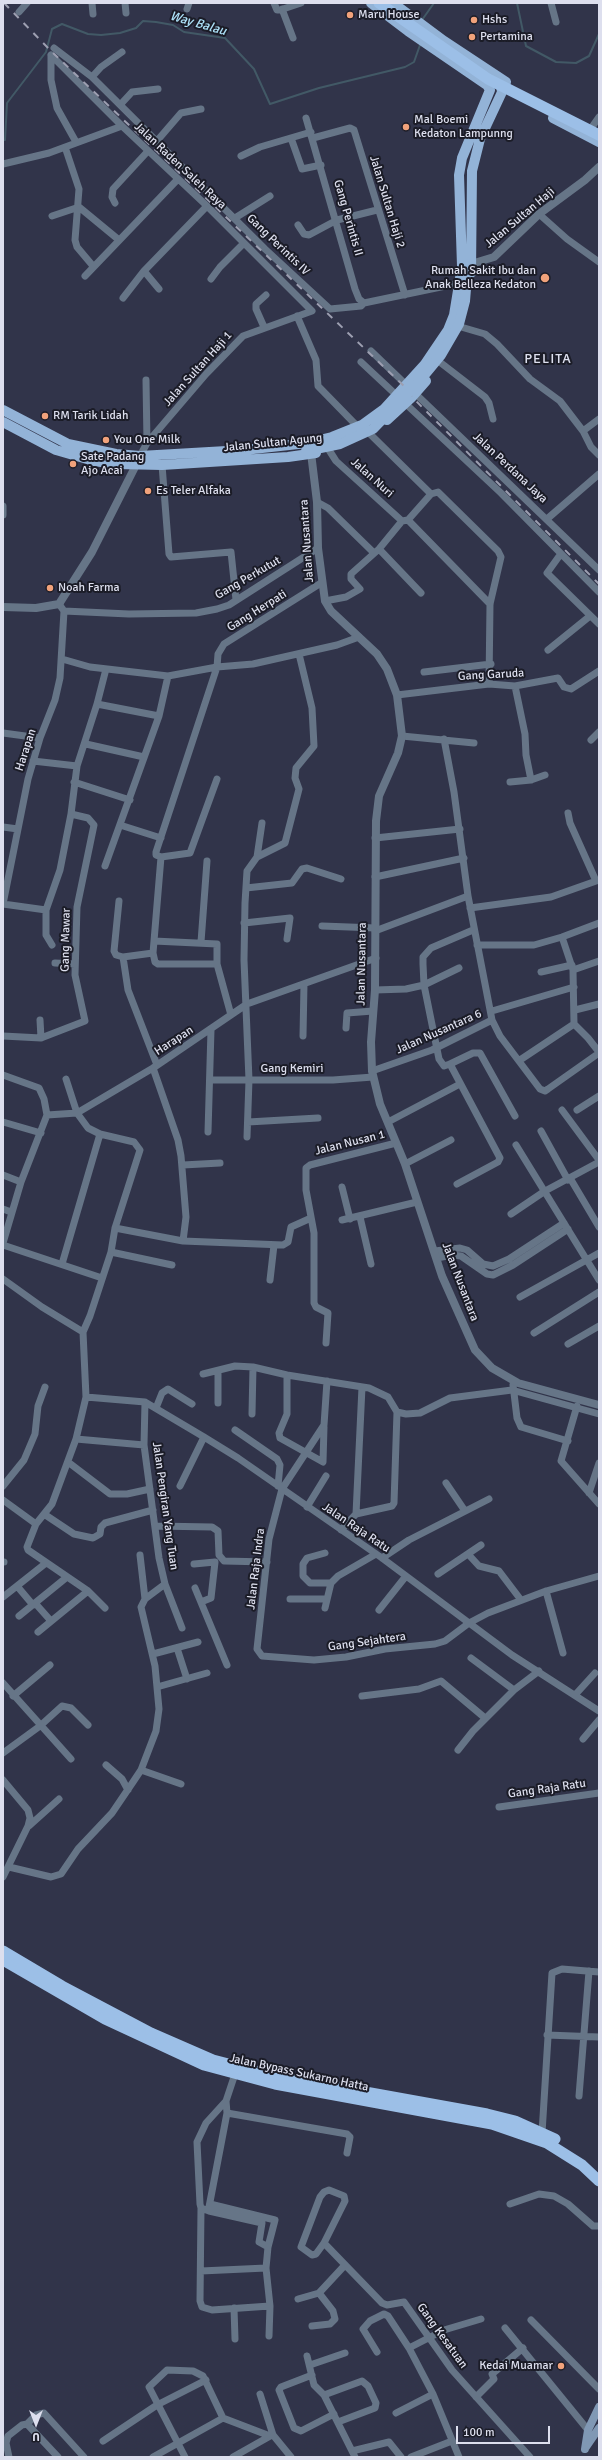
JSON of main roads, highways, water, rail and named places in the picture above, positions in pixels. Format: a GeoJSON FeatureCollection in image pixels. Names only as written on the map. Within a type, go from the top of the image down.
{"type":"FeatureCollection","features":[{"type":"Feature","properties":{"kind":"highway"},"geometry":{"type":"LineString","coordinates":[[379,3],[488,79],[597,131]]}},
{"type":"Feature","properties":{"kind":"highway","name":"Jalan Bypass Sukarno Hatta"},"geometry":{"type":"LineString","coordinates":[[3,1951],[62,1986],[151,2033],[236,2071]]}},
{"type":"Feature","properties":{"kind":"highway","name":"Jalan Bypass Sukarno Hatta"},"geometry":{"type":"LineString","coordinates":[[3,1960],[67,1998],[135,2034],[192,2060],[236,2071],[275,2084],[515,2121],[562,2144],[599,2170]]}},
{"type":"Feature","properties":{"kind":"highway","name":"Jalan Bypass Sukarno Hatta"},"geometry":{"type":"LineString","coordinates":[[432,2108],[530,2136],[566,2154],[599,2181]]}},
{"type":"Feature","properties":{"kind":"main road"},"geometry":{"type":"LineString","coordinates":[[372,3],[408,31],[453,62]]}},
{"type":"Feature","properties":{"kind":"main road"},"geometry":{"type":"LineString","coordinates":[[393,3],[415,21],[461,53],[599,142]]}},
{"type":"Feature","properties":{"kind":"main road"},"geometry":{"type":"LineString","coordinates":[[408,31],[414,31],[417,28],[415,21]]}},
{"type":"Feature","properties":{"kind":"main road"},"geometry":{"type":"LineString","coordinates":[[453,62],[451,52],[461,53]]}},
{"type":"Feature","properties":{"kind":"main road","name":"Jalan Sultan Agung"},"geometry":{"type":"LineString","coordinates":[[3,410],[68,444],[162,465],[288,457],[307,450],[329,450],[347,446],[371,435],[405,404],[441,363],[461,327],[470,293],[459,176],[462,158],[489,97],[490,89],[487,85],[453,62]]}},
{"type":"Feature","properties":{"kind":"main road","name":"Jalan Sultan Agung"},"geometry":{"type":"LineString","coordinates":[[3,422],[56,450],[74,456],[116,464],[138,460],[288,446],[332,437],[358,427],[384,409],[424,364],[448,330],[454,315],[460,283],[467,261],[472,171],[480,139],[502,90],[500,79]]}},
{"type":"Feature","properties":{"kind":"main road"},"geometry":{"type":"LineString","coordinates":[[497,102],[503,97],[510,96],[540,105],[597,131]]}},
{"type":"Feature","properties":{"kind":"main road"},"geometry":{"type":"LineString","coordinates":[[288,446],[307,450],[339,440],[370,426],[413,382],[437,352],[454,324],[460,302],[467,261]]}},
{"type":"Feature","properties":{"kind":"main road"},"geometry":{"type":"LineString","coordinates":[[424,364],[433,372]]}},
{"type":"Feature","properties":{"kind":"main road"},"geometry":{"type":"LineString","coordinates":[[595,2431],[599,2407]]}},
{"type":"Feature","properties":{"kind":"main road"},"geometry":{"type":"LineString","coordinates":[[581,2457],[595,2431],[599,2418]]}},
{"type":"Feature","properties":{"kind":"waterway","name":"Way Balau"},"geometry":{"type":"LineString","coordinates":[[422,20],[434,3]]}},
{"type":"Feature","properties":{"kind":"waterway"},"geometry":{"type":"LineString","coordinates":[[517,3],[526,46],[556,62],[576,63],[589,56],[599,34]]}},
{"type":"Feature","properties":{"kind":"waterway","name":"Way Balau"},"geometry":{"type":"LineString","coordinates":[[3,140],[5,140],[7,103],[46,52],[52,29],[62,24],[88,34],[101,35],[120,33],[136,28],[143,21],[156,22],[173,25],[184,32],[225,38],[254,69],[270,104],[319,88],[405,67],[414,62],[420,45]]}},
{"type":"Feature","properties":{"kind":"railway"},"geometry":{"type":"LineString","coordinates":[[4,3],[51,51],[404,386],[412,397],[599,584]]}},
{"type":"Feature","properties":{"kind":"place","name":"Maru House"},"geometry":{"type":"Point","coordinates":[350,15]}},
{"type":"Feature","properties":{"kind":"place","name":"Hshs"},"geometry":{"type":"Point","coordinates":[474,20]}},
{"type":"Feature","properties":{"kind":"place","name":"Pertamina"},"geometry":{"type":"Point","coordinates":[472,37]}},
{"type":"Feature","properties":{"kind":"place","name":"Mal Boemi Kedaton Lampunng"},"geometry":{"type":"Point","coordinates":[406,127]}},
{"type":"Feature","properties":{"kind":"place","name":"Rumah Sakit Ibu dan Anak Belleza Kedaton"},"geometry":{"type":"Point","coordinates":[545,278]}},
{"type":"Feature","properties":{"kind":"place","name":"RM Tarik Lidah"},"geometry":{"type":"Point","coordinates":[45,416]}},
{"type":"Feature","properties":{"kind":"place","name":"You One Milk"},"geometry":{"type":"Point","coordinates":[106,440]}},
{"type":"Feature","properties":{"kind":"place","name":"Sate Padang Ajo Acai"},"geometry":{"type":"Point","coordinates":[73,464]}},
{"type":"Feature","properties":{"kind":"place","name":"Es Teler Alfaka"},"geometry":{"type":"Point","coordinates":[148,491]}},
{"type":"Feature","properties":{"kind":"place","name":"Noah Farma"},"geometry":{"type":"Point","coordinates":[50,588]}},
{"type":"Feature","properties":{"kind":"place","name":"Kedai Muamar"},"geometry":{"type":"Point","coordinates":[561,2366]}},
{"type":"Feature","properties":{"kind":"district","name":"PELITA"},"geometry":{"type":"Point","coordinates":[548,359]}}]}
